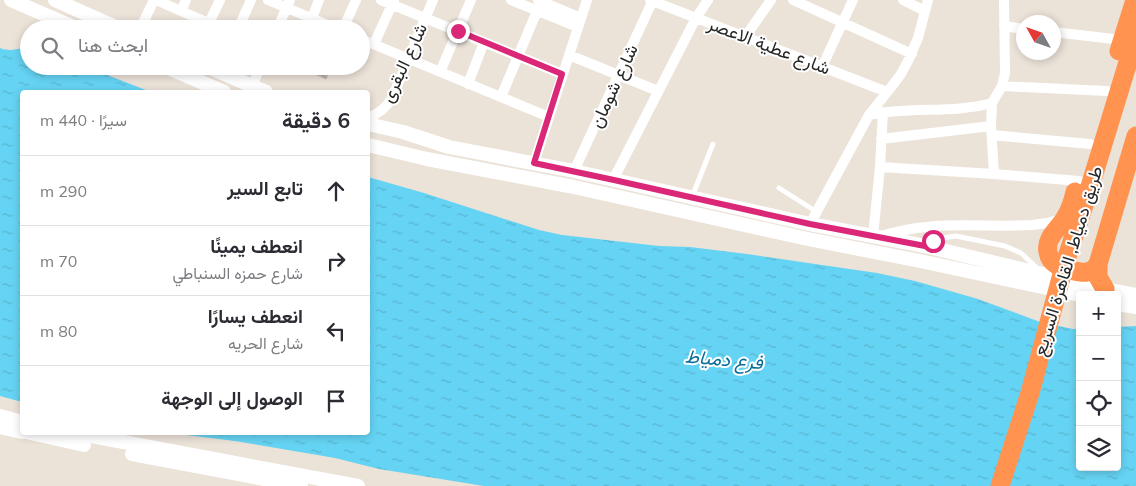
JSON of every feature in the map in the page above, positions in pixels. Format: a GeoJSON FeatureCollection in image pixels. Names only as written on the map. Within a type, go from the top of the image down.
{"type":"FeatureCollection","features":[{"type":"Feature","properties":{"kind":"highway"},"geometry":{"type":"LineString","coordinates":[[1098,264],[1093,270],[1083,273],[1061,267],[1053,262],[1048,253],[1048,244],[1071,206],[1088,190],[1090,144],[1107,91],[1129,38],[1135,0]]}},
{"type":"Feature","properties":{"kind":"highway","name":"طريق دمياط, القاهرة السريع"},"geometry":{"type":"LineString","coordinates":[[1000,486],[1030,393],[1129,38]]}},
{"type":"Feature","properties":{"kind":"highway","name":"طريق دمياط, القاهرة السريع"},"geometry":{"type":"LineString","coordinates":[[1012,486],[1041,395],[1082,243],[1088,190],[1136,74]]}},
{"type":"Feature","properties":{"kind":"highway"},"geometry":{"type":"LineString","coordinates":[[1105,289],[1100,284],[1098,277],[1098,264],[1135,145]]}},
{"type":"Feature","properties":{"kind":"street"},"geometry":{"type":"LineString","coordinates":[[11,0],[57,20]]}},
{"type":"Feature","properties":{"kind":"street"},"geometry":{"type":"LineString","coordinates":[[54,0],[100,20]]}},
{"type":"Feature","properties":{"kind":"street"},"geometry":{"type":"LineString","coordinates":[[145,20],[155,0],[202,20]]}},
{"type":"Feature","properties":{"kind":"street"},"geometry":{"type":"LineString","coordinates":[[181,11],[186,0]]}},
{"type":"Feature","properties":{"kind":"street"},"geometry":{"type":"LineString","coordinates":[[210,20],[220,0]]}},
{"type":"Feature","properties":{"kind":"street"},"geometry":{"type":"LineString","coordinates":[[242,20],[251,0]]}},
{"type":"Feature","properties":{"kind":"street"},"geometry":{"type":"LineString","coordinates":[[268,0],[288,4],[317,20]]}},
{"type":"Feature","properties":{"kind":"street"},"geometry":{"type":"LineString","coordinates":[[312,18],[319,0]]}},
{"type":"Feature","properties":{"kind":"street"},"geometry":{"type":"LineString","coordinates":[[348,20],[356,0]]}},
{"type":"Feature","properties":{"kind":"street"},"geometry":{"type":"LineString","coordinates":[[381,0],[393,2],[425,18],[562,74]]}},
{"type":"Feature","properties":{"kind":"street","name":"شارع البقرى"},"geometry":{"type":"LineString","coordinates":[[370,117],[381,111],[390,102],[433,0]]}},
{"type":"Feature","properties":{"kind":"street"},"geometry":{"type":"LineString","coordinates":[[440,72],[471,0]]}},
{"type":"Feature","properties":{"kind":"street"},"geometry":{"type":"LineString","coordinates":[[511,0],[540,3],[579,22]]}},
{"type":"Feature","properties":{"kind":"street"},"geometry":{"type":"LineString","coordinates":[[534,163],[587,0]]}},
{"type":"Feature","properties":{"kind":"street","name":"شارع عطية الاعصر"},"geometry":{"type":"LineString","coordinates":[[652,0],[887,92]]}},
{"type":"Feature","properties":{"kind":"street","name":"شارع شومان"},"geometry":{"type":"LineString","coordinates":[[574,171],[652,0]]}},
{"type":"Feature","properties":{"kind":"street"},"geometry":{"type":"LineString","coordinates":[[614,180],[696,18],[708,0]]}},
{"type":"Feature","properties":{"kind":"street"},"geometry":{"type":"LineString","coordinates":[[745,37],[772,0]]}},
{"type":"Feature","properties":{"kind":"street"},"geometry":{"type":"LineString","coordinates":[[793,0],[912,54]]}},
{"type":"Feature","properties":{"kind":"street"},"geometry":{"type":"LineString","coordinates":[[822,66],[853,0]]}},
{"type":"Feature","properties":{"kind":"street"},"geometry":{"type":"LineString","coordinates":[[903,0],[925,11]]}},
{"type":"Feature","properties":{"kind":"street"},"geometry":{"type":"LineString","coordinates":[[813,218],[869,115],[901,74],[912,54],[928,0]]}},
{"type":"Feature","properties":{"kind":"street"},"geometry":{"type":"LineString","coordinates":[[994,174],[991,131],[992,102],[1002,86],[1004,73],[1004,0]]}},
{"type":"Feature","properties":{"kind":"street"},"geometry":{"type":"LineString","coordinates":[[374,44],[393,2]]}},
{"type":"Feature","properties":{"kind":"street"},"geometry":{"type":"LineString","coordinates":[[501,97],[540,3]]}},
{"type":"Feature","properties":{"kind":"street"},"geometry":{"type":"LineString","coordinates":[[281,20],[288,4]]}},
{"type":"Feature","properties":{"kind":"street"},"geometry":{"type":"LineString","coordinates":[[1004,26],[1016,27]]}},
{"type":"Feature","properties":{"kind":"street"},"geometry":{"type":"LineString","coordinates":[[1061,33],[1129,38]]}},
{"type":"Feature","properties":{"kind":"street"},"geometry":{"type":"LineString","coordinates":[[370,42],[548,117]]}},
{"type":"Feature","properties":{"kind":"street"},"geometry":{"type":"LineString","coordinates":[[468,84],[484,42]]}},
{"type":"Feature","properties":{"kind":"street"},"geometry":{"type":"LineString","coordinates":[[568,55],[658,91]]}},
{"type":"Feature","properties":{"kind":"street"},"geometry":{"type":"LineString","coordinates":[[185,75],[219,90]]}},
{"type":"Feature","properties":{"kind":"street"},"geometry":{"type":"LineString","coordinates":[[227,75],[261,90]]}},
{"type":"Feature","properties":{"kind":"street"},"geometry":{"type":"LineString","coordinates":[[252,86],[257,75]]}},
{"type":"Feature","properties":{"kind":"street"},"geometry":{"type":"LineString","coordinates":[[1002,86],[1107,91]]}},
{"type":"Feature","properties":{"kind":"street"},"geometry":{"type":"LineString","coordinates":[[869,115],[883,112],[962,108],[992,102]]}},
{"type":"Feature","properties":{"kind":"street"},"geometry":{"type":"LineString","coordinates":[[875,236],[883,112]]}},
{"type":"Feature","properties":{"kind":"street"},"geometry":{"type":"LineString","coordinates":[[374,126],[412,135],[445,146],[574,171],[692,197],[813,218],[875,236],[1136,295]]}},
{"type":"Feature","properties":{"kind":"street"},"geometry":{"type":"LineString","coordinates":[[372,146],[381,144],[384,132],[374,126]]}},
{"type":"Feature","properties":{"kind":"street"},"geometry":{"type":"LineString","coordinates":[[881,139],[991,131],[1090,144]]}},
{"type":"Feature","properties":{"kind":"street"},"geometry":{"type":"LineString","coordinates":[[410,155],[406,145],[412,135]]}},
{"type":"Feature","properties":{"kind":"street"},"geometry":{"type":"LineString","coordinates":[[372,146],[574,187],[808,239],[1076,295]]}},
{"type":"Feature","properties":{"kind":"street"},"geometry":{"type":"LineString","coordinates":[[880,166],[994,174],[1088,190]]}},
{"type":"Feature","properties":{"kind":"street"},"geometry":{"type":"LineString","coordinates":[[875,236],[920,227],[1032,225],[1066,217]]}},
{"type":"Feature","properties":{"kind":"street"},"geometry":{"type":"LineString","coordinates":[[1121,305],[1136,307]]}},
{"type":"Feature","properties":{"kind":"street"},"geometry":{"type":"LineString","coordinates":[[0,416],[20,421]]}},
{"type":"Feature","properties":{"kind":"street"},"geometry":{"type":"LineString","coordinates":[[0,427],[20,431]]}},
{"type":"Feature","properties":{"kind":"street"},"geometry":{"type":"LineString","coordinates":[[38,435],[301,486]]}},
{"type":"Feature","properties":{"kind":"street"},"geometry":{"type":"LineString","coordinates":[[86,435],[358,486]]}},
{"type":"Feature","properties":{"kind":"lane"},"geometry":{"type":"LineString","coordinates":[[692,197],[713,144]]}},
{"type":"Feature","properties":{"kind":"lane"},"geometry":{"type":"LineString","coordinates":[[779,188],[813,218]]}},
{"type":"Feature","properties":{"kind":"water"},"geometry":{"type":"Polygon","coordinates":[[[0,48],[20,48],[20,75],[107,75],[146,90],[20,90],[20,401],[0,396],[0,48]]]}},
{"type":"Feature","properties":{"kind":"water","name":"فرع دمياط"},"geometry":{"type":"Polygon","coordinates":[[[370,178],[539,230],[562,235],[659,246],[690,247],[877,273],[915,281],[978,299],[1040,322],[1076,329],[1076,471],[1121,471],[1121,327],[1136,326],[1136,486],[484,486],[379,469],[335,458],[235,441],[186,435],[370,435],[370,178]]]}},
{"type":"Feature","properties":{"kind":"building"},"geometry":{"type":"Polygon","coordinates":[[[317,75],[328,75],[326,79],[317,75]]]}},
{"type":"Feature","properties":{"kind":"route"},"geometry":{"type":"LineString","coordinates":[[458,31],[562,74],[534,163],[810,224],[925,246],[933,241]]}}]}
